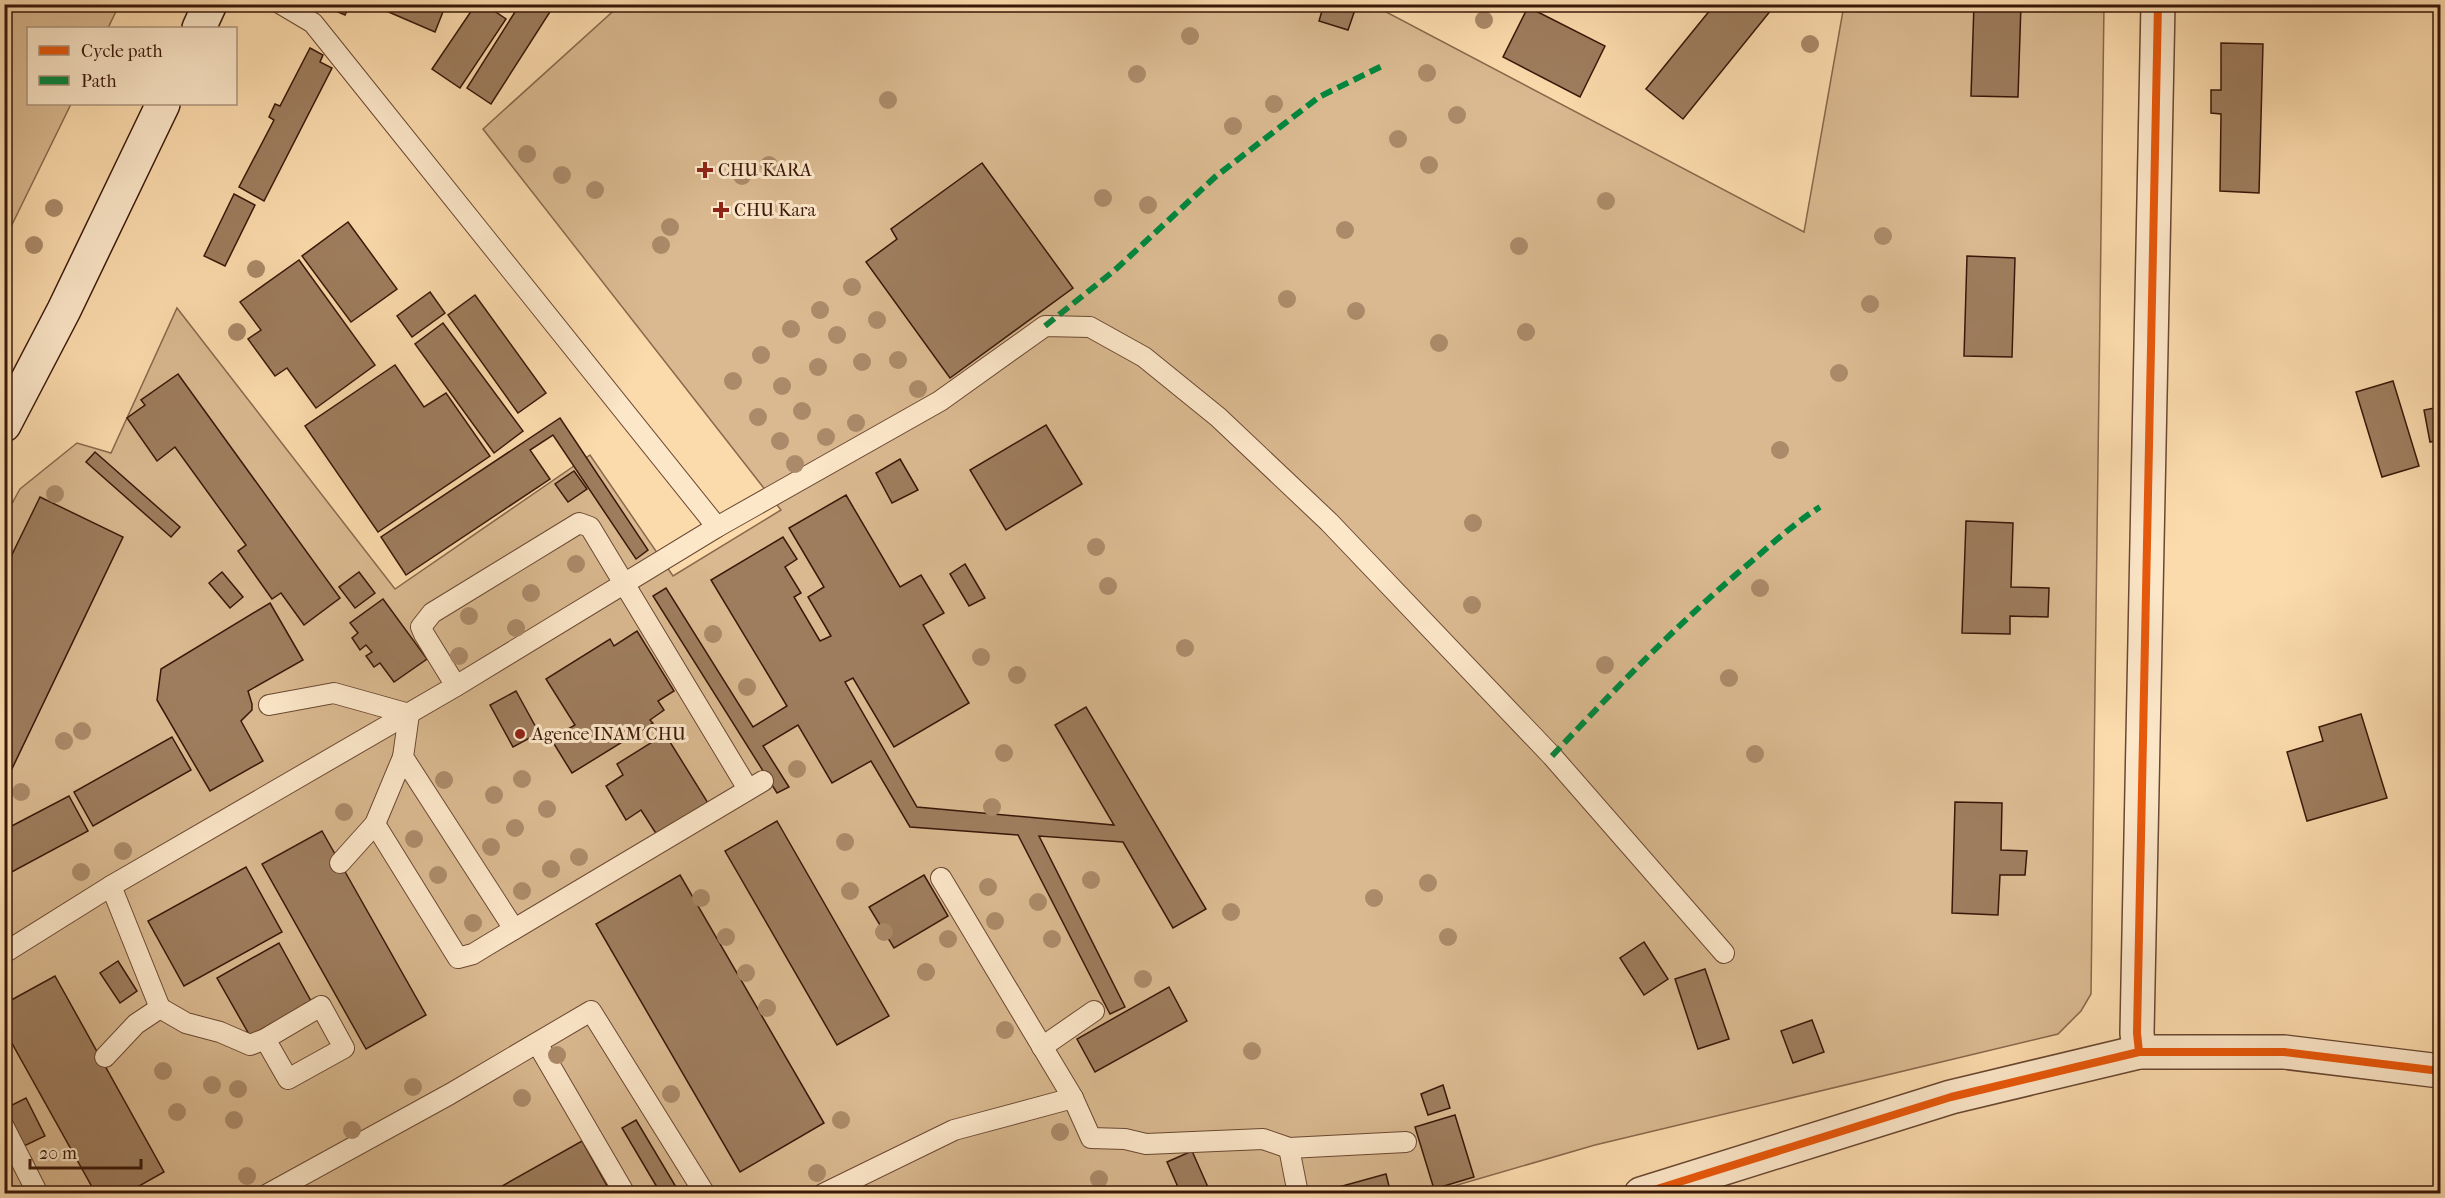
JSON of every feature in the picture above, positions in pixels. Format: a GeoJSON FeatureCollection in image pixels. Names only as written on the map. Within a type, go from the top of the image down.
{"type":"FeatureCollection","features":[{"type":"Feature","properties":{"kind":"street"},"geometry":{"type":"LineString","coordinates":[[199,27],[210,4]]}},
{"type":"Feature","properties":{"kind":"street"},"geometry":{"type":"LineString","coordinates":[[2139,1052],[2158,4]]}},
{"type":"Feature","properties":{"kind":"street"},"geometry":{"type":"LineString","coordinates":[[4,425],[64,310],[163,105]]}},
{"type":"Feature","properties":{"kind":"street"},"geometry":{"type":"LineString","coordinates":[[1641,1194],[1951,1097],[2139,1052],[2284,1052],[2440,1071]]}},
{"type":"Feature","properties":{"kind":"lane"},"geometry":{"type":"LineString","coordinates":[[281,4],[313,23],[717,527]]}},
{"type":"Feature","properties":{"kind":"lane"},"geometry":{"type":"LineString","coordinates":[[4,953],[111,886],[409,714],[717,527],[940,401],[1045,326],[1090,327],[1144,357],[1218,417],[1329,522],[1552,756],[1724,953]]}},
{"type":"Feature","properties":{"kind":"lane"},"geometry":{"type":"LineString","coordinates":[[375,824],[458,958],[473,954],[756,785],[590,527],[579,523],[424,620],[421,627],[424,634],[456,686]]}},
{"type":"Feature","properties":{"kind":"lane"},"geometry":{"type":"LineString","coordinates":[[269,705],[334,693],[409,714]]}},
{"type":"Feature","properties":{"kind":"lane"},"geometry":{"type":"LineString","coordinates":[[340,862],[375,824],[403,757],[409,714]]}},
{"type":"Feature","properties":{"kind":"lane"},"geometry":{"type":"LineString","coordinates":[[403,757],[514,928]]}},
{"type":"Feature","properties":{"kind":"lane"},"geometry":{"type":"LineString","coordinates":[[942,878],[1072,1098],[1091,1138],[1125,1139],[1146,1144],[1263,1139],[1289,1148],[1406,1142]]}},
{"type":"Feature","properties":{"kind":"lane"},"geometry":{"type":"LineString","coordinates":[[111,886],[160,1008],[186,1023],[220,1032],[250,1045],[265,1039]]}},
{"type":"Feature","properties":{"kind":"lane"},"geometry":{"type":"LineString","coordinates":[[105,1057],[135,1024],[160,1008]]}},
{"type":"Feature","properties":{"kind":"lane"},"geometry":{"type":"LineString","coordinates":[[268,1194],[450,1094],[591,1011],[705,1194]]}},
{"type":"Feature","properties":{"kind":"lane"},"geometry":{"type":"LineString","coordinates":[[1042,1047],[1094,1011]]}},
{"type":"Feature","properties":{"kind":"lane"},"geometry":{"type":"LineString","coordinates":[[537,1043],[625,1194]]}},
{"type":"Feature","properties":{"kind":"lane"},"geometry":{"type":"LineString","coordinates":[[824,1194],[954,1130],[1072,1098]]}},
{"type":"Feature","properties":{"kind":"lane"},"geometry":{"type":"LineString","coordinates":[[4,1127],[38,1194]]}},
{"type":"Feature","properties":{"kind":"lane"},"geometry":{"type":"LineString","coordinates":[[1289,1148],[1298,1194]]}},
{"type":"Feature","properties":{"kind":"shaded area"},"geometry":{"type":"Polygon","coordinates":[[[5,4],[119,5],[108,27],[27,27],[27,105],[71,105],[5,239],[5,4]]]}},
{"type":"Feature","properties":{"kind":"shaded area"},"geometry":{"type":"Polygon","coordinates":[[[620,5],[1373,5],[1804,232],[1844,5],[2104,5],[2091,994],[2081,1011],[2058,1034],[1595,1145],[1430,1193],[5,1193],[4,518],[20,489],[77,443],[111,453],[177,308],[395,589],[590,455],[673,576],[781,510],[483,129],[620,5]]]}},
{"type":"Feature","properties":{"kind":"building"},"geometry":{"type":"Polygon","coordinates":[[[328,4],[350,4],[345,15],[327,7],[328,4]]]}},
{"type":"Feature","properties":{"kind":"building"},"geometry":{"type":"Polygon","coordinates":[[[370,4],[446,4],[435,32],[370,4]]]}},
{"type":"Feature","properties":{"kind":"building"},"geometry":{"type":"Polygon","coordinates":[[[476,4],[484,4],[506,19],[460,88],[432,69],[476,4]]]}},
{"type":"Feature","properties":{"kind":"building"},"geometry":{"type":"Polygon","coordinates":[[[520,4],[555,4],[491,104],[467,88],[520,4]]]}},
{"type":"Feature","properties":{"kind":"building"},"geometry":{"type":"Polygon","coordinates":[[[1324,4],[1357,4],[1348,30],[1319,21],[1324,4]]]}},
{"type":"Feature","properties":{"kind":"building"},"geometry":{"type":"Polygon","coordinates":[[[1715,4],[1776,4],[1683,119],[1646,89],[1715,4]]]}},
{"type":"Feature","properties":{"kind":"building"},"geometry":{"type":"Polygon","coordinates":[[[1974,4],[2021,4],[2018,97],[1971,96],[1974,4]]]}},
{"type":"Feature","properties":{"kind":"building"},"geometry":{"type":"Polygon","coordinates":[[[1528,7],[1605,46],[1580,97],[1503,57],[1528,7]]]}},
{"type":"Feature","properties":{"kind":"building"},"geometry":{"type":"Polygon","coordinates":[[[2221,43],[2263,44],[2259,193],[2220,191],[2221,114],[2211,113],[2211,90],[2221,90],[2221,43]]]}},
{"type":"Feature","properties":{"kind":"building"},"geometry":{"type":"Polygon","coordinates":[[[310,48],[323,55],[320,62],[332,68],[264,201],[239,187],[274,120],[269,117],[275,104],[280,106],[310,48]]]}},
{"type":"Feature","properties":{"kind":"building"},"geometry":{"type":"Polygon","coordinates":[[[982,163],[1073,288],[950,378],[866,262],[897,239],[891,229],[982,163]]]}},
{"type":"Feature","properties":{"kind":"building"},"geometry":{"type":"Polygon","coordinates":[[[234,194],[255,205],[225,266],[204,256],[234,194]]]}},
{"type":"Feature","properties":{"kind":"building"},"geometry":{"type":"Polygon","coordinates":[[[348,222],[397,289],[351,322],[302,256],[348,222]]]}},
{"type":"Feature","properties":{"kind":"building"},"geometry":{"type":"Polygon","coordinates":[[[1967,256],[2015,258],[2012,357],[1964,356],[1967,256]]]}},
{"type":"Feature","properties":{"kind":"building"},"geometry":{"type":"Polygon","coordinates":[[[299,260],[375,365],[316,408],[287,368],[275,376],[248,339],[261,330],[240,302],[299,260]]]}},
{"type":"Feature","properties":{"kind":"building"},"geometry":{"type":"Polygon","coordinates":[[[430,292],[445,313],[412,337],[397,316],[430,292]]]}},
{"type":"Feature","properties":{"kind":"building"},"geometry":{"type":"Polygon","coordinates":[[[475,295],[546,393],[518,413],[448,315],[475,295]]]}},
{"type":"Feature","properties":{"kind":"building"},"geometry":{"type":"Polygon","coordinates":[[[443,323],[523,431],[494,453],[415,344],[443,323]]]}},
{"type":"Feature","properties":{"kind":"building"},"geometry":{"type":"Polygon","coordinates":[[[395,365],[424,407],[446,393],[490,456],[378,532],[305,426],[395,365]]]}},
{"type":"Feature","properties":{"kind":"building"},"geometry":{"type":"Polygon","coordinates":[[[178,374],[340,598],[304,625],[281,593],[272,599],[238,551],[246,545],[175,447],[157,461],[127,418],[145,405],[141,400],[178,374]]]}},
{"type":"Feature","properties":{"kind":"building"},"geometry":{"type":"Polygon","coordinates":[[[2393,381],[2419,466],[2382,477],[2356,392],[2393,381]]]}},
{"type":"Feature","properties":{"kind":"building"},"geometry":{"type":"Polygon","coordinates":[[[2440,407],[2440,440],[2430,442],[2424,410],[2440,407]]]}},
{"type":"Feature","properties":{"kind":"building"},"geometry":{"type":"Polygon","coordinates":[[[560,418],[648,550],[636,559],[553,435],[530,450],[550,479],[406,575],[381,537],[560,418]]]}},
{"type":"Feature","properties":{"kind":"building"},"geometry":{"type":"Polygon","coordinates":[[[1046,425],[1082,484],[1006,530],[970,470],[1046,425]]]}},
{"type":"Feature","properties":{"kind":"building"},"geometry":{"type":"Polygon","coordinates":[[[95,452],[180,527],[171,537],[86,462],[95,452]]]}},
{"type":"Feature","properties":{"kind":"building"},"geometry":{"type":"Polygon","coordinates":[[[900,459],[918,490],[892,503],[876,473],[900,459]]]}},
{"type":"Feature","properties":{"kind":"building"},"geometry":{"type":"Polygon","coordinates":[[[574,471],[587,489],[568,502],[555,484],[574,471]]]}},
{"type":"Feature","properties":{"kind":"building"},"geometry":{"type":"Polygon","coordinates":[[[846,495],[900,587],[921,575],[944,613],[923,625],[969,703],[894,747],[853,678],[845,682],[917,807],[1114,825],[1055,725],[1086,707],[1206,909],[1173,928],[1123,842],[1039,836],[1125,1007],[1110,1014],[1018,835],[910,827],[871,761],[832,783],[798,725],[763,746],[789,787],[777,793],[653,596],[666,588],[753,727],[787,706],[711,580],[783,537],[797,559],[785,567],[801,593],[794,597],[820,641],[831,636],[808,597],[824,587],[789,528],[846,495]]]}},
{"type":"Feature","properties":{"kind":"building"},"geometry":{"type":"Polygon","coordinates":[[[40,497],[123,537],[9,775],[4,773],[4,571],[40,497]]]}},
{"type":"Feature","properties":{"kind":"building"},"geometry":{"type":"Polygon","coordinates":[[[1966,521],[2013,523],[2011,587],[2049,588],[2048,617],[2010,616],[2010,634],[1962,633],[1966,521]]]}},
{"type":"Feature","properties":{"kind":"building"},"geometry":{"type":"Polygon","coordinates":[[[965,564],[985,598],[969,606],[950,574],[965,564]]]}},
{"type":"Feature","properties":{"kind":"building"},"geometry":{"type":"Polygon","coordinates":[[[222,572],[243,597],[230,608],[209,583],[222,572]]]}},
{"type":"Feature","properties":{"kind":"building"},"geometry":{"type":"Polygon","coordinates":[[[359,572],[375,593],[355,608],[339,587],[359,572]]]}},
{"type":"Feature","properties":{"kind":"building"},"geometry":{"type":"Polygon","coordinates":[[[383,599],[427,659],[394,682],[380,663],[374,667],[366,656],[372,652],[366,645],[360,650],[352,638],[358,633],[350,623],[383,599]]]}},
{"type":"Feature","properties":{"kind":"building"},"geometry":{"type":"Polygon","coordinates":[[[270,603],[303,660],[248,691],[252,710],[241,721],[263,761],[210,791],[157,700],[161,669],[270,603]]]}},
{"type":"Feature","properties":{"kind":"building"},"geometry":{"type":"Polygon","coordinates":[[[637,631],[674,691],[658,701],[664,710],[650,720],[653,723],[572,773],[551,739],[575,725],[546,679],[610,639],[614,646],[637,631]]]}},
{"type":"Feature","properties":{"kind":"building"},"geometry":{"type":"Polygon","coordinates":[[[516,691],[539,733],[513,747],[490,705],[516,691]]]}},
{"type":"Feature","properties":{"kind":"building"},"geometry":{"type":"Polygon","coordinates":[[[2361,714],[2387,798],[2307,821],[2287,752],[2323,741],[2319,727],[2361,714]]]}},
{"type":"Feature","properties":{"kind":"building"},"geometry":{"type":"Polygon","coordinates":[[[665,734],[708,803],[657,835],[641,810],[626,820],[606,786],[623,775],[617,764],[665,734]]]}},
{"type":"Feature","properties":{"kind":"building"},"geometry":{"type":"Polygon","coordinates":[[[172,737],[191,770],[93,826],[74,792],[172,737]]]}},
{"type":"Feature","properties":{"kind":"building"},"geometry":{"type":"Polygon","coordinates":[[[69,796],[88,831],[8,874],[4,867],[4,830],[69,796]]]}},
{"type":"Feature","properties":{"kind":"building"},"geometry":{"type":"Polygon","coordinates":[[[1955,802],[2002,803],[2001,850],[2027,851],[2025,875],[2000,875],[1998,915],[1952,913],[1955,802]]]}},
{"type":"Feature","properties":{"kind":"building"},"geometry":{"type":"Polygon","coordinates":[[[777,821],[889,1016],[837,1045],[725,851],[777,821]]]}},
{"type":"Feature","properties":{"kind":"building"},"geometry":{"type":"Polygon","coordinates":[[[322,831],[426,1015],[366,1049],[262,864],[322,831]]]}},
{"type":"Feature","properties":{"kind":"building"},"geometry":{"type":"Polygon","coordinates":[[[246,867],[282,932],[184,986],[148,921],[246,867]]]}},
{"type":"Feature","properties":{"kind":"building"},"geometry":{"type":"Polygon","coordinates":[[[680,875],[824,1123],[740,1172],[596,924],[680,875]]]}},
{"type":"Feature","properties":{"kind":"building"},"geometry":{"type":"Polygon","coordinates":[[[924,875],[948,916],[894,948],[869,907],[924,875]]]}},
{"type":"Feature","properties":{"kind":"building"},"geometry":{"type":"Polygon","coordinates":[[[1644,942],[1668,979],[1644,995],[1620,958],[1644,942]]]}},
{"type":"Feature","properties":{"kind":"building"},"geometry":{"type":"Polygon","coordinates":[[[279,943],[311,1001],[250,1036],[217,978],[279,943]]]}},
{"type":"Feature","properties":{"kind":"building"},"geometry":{"type":"Polygon","coordinates":[[[118,961],[137,991],[120,1003],[100,973],[118,961]]]}},
{"type":"Feature","properties":{"kind":"building"},"geometry":{"type":"Polygon","coordinates":[[[1705,969],[1729,1039],[1698,1049],[1675,979],[1705,969]]]}},
{"type":"Feature","properties":{"kind":"building"},"geometry":{"type":"Polygon","coordinates":[[[55,976],[164,1172],[125,1194],[96,1194],[4,1029],[4,1004],[55,976]]]}},
{"type":"Feature","properties":{"kind":"building"},"geometry":{"type":"Polygon","coordinates":[[[1169,987],[1187,1021],[1095,1072],[1077,1039],[1169,987]]]}},
{"type":"Feature","properties":{"kind":"building"},"geometry":{"type":"Polygon","coordinates":[[[1812,1020],[1824,1052],[1793,1063],[1781,1031],[1812,1020]]]}},
{"type":"Feature","properties":{"kind":"building"},"geometry":{"type":"Polygon","coordinates":[[[1443,1085],[1450,1108],[1428,1115],[1421,1094],[1443,1085]]]}},
{"type":"Feature","properties":{"kind":"building"},"geometry":{"type":"Polygon","coordinates":[[[26,1098],[45,1136],[24,1146],[6,1108],[26,1098]]]}},
{"type":"Feature","properties":{"kind":"building"},"geometry":{"type":"Polygon","coordinates":[[[1455,1115],[1474,1177],[1434,1189],[1415,1127],[1455,1115]]]}},
{"type":"Feature","properties":{"kind":"building"},"geometry":{"type":"Polygon","coordinates":[[[636,1120],[676,1187],[665,1194],[661,1194],[622,1128],[636,1120]]]}},
{"type":"Feature","properties":{"kind":"building"},"geometry":{"type":"Polygon","coordinates":[[[582,1141],[611,1193],[488,1194],[582,1141]]]}},
{"type":"Feature","properties":{"kind":"building"},"geometry":{"type":"Polygon","coordinates":[[[1192,1151],[1211,1194],[1181,1194],[1167,1162],[1192,1151]]]}},
{"type":"Feature","properties":{"kind":"building"},"geometry":{"type":"Polygon","coordinates":[[[1386,1174],[1391,1194],[1337,1194],[1335,1188],[1386,1174]]]}},
{"type":"Feature","properties":{"kind":"marked path"},"geometry":{"type":"LineString","coordinates":[[1045,326],[1115,270],[1215,177],[1319,97],[1384,65]]}},
{"type":"Feature","properties":{"kind":"marked path"},"geometry":{"type":"LineString","coordinates":[[1552,756],[1624,680],[1699,607],[1785,532],[1820,507]]}},
{"type":"Feature","properties":{"kind":"cycle path"},"geometry":{"type":"LineString","coordinates":[[2139,1052],[2137,1033],[2158,4]]}},
{"type":"Feature","properties":{"kind":"cycle path"},"geometry":{"type":"LineString","coordinates":[[1641,1194],[1951,1097],[2139,1052],[2284,1052],[2440,1071]]}},
{"type":"Feature","properties":{"kind":"place","name":"CHU KARA"},"geometry":{"type":"Point","coordinates":[705,170]}},
{"type":"Feature","properties":{"kind":"place","name":"CHU Kara"},"geometry":{"type":"Point","coordinates":[721,210]}},
{"type":"Feature","properties":{"kind":"place","name":"Agence INAM CHU"},"geometry":{"type":"Point","coordinates":[520,734]}}]}
